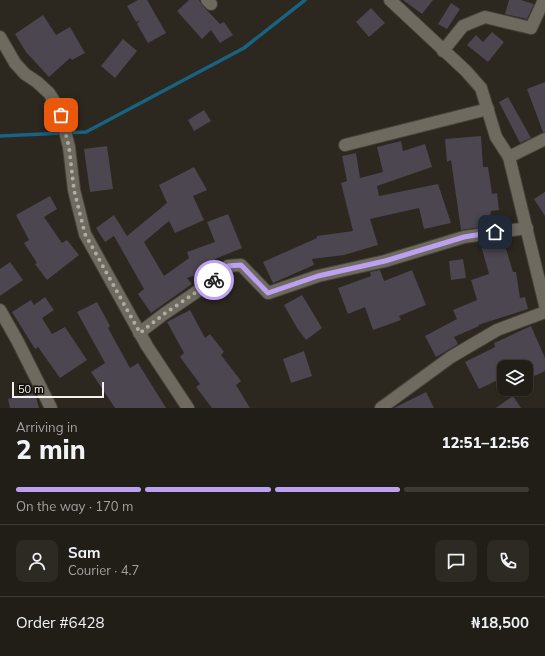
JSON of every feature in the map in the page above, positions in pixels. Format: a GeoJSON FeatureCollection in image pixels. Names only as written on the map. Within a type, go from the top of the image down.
{"type":"FeatureCollection","features":[{"type":"Feature","properties":{"kind":"street"},"geometry":{"type":"LineString","coordinates":[[390,0],[472,77],[481,88],[496,137],[509,157],[545,305]]}},
{"type":"Feature","properties":{"kind":"street"},"geometry":{"type":"LineString","coordinates":[[443,50],[463,26],[485,17],[531,28],[544,0]]}},
{"type":"Feature","properties":{"kind":"street"},"geometry":{"type":"LineString","coordinates":[[0,37],[15,63],[25,74],[49,93],[56,104],[61,115],[69,147],[74,190],[85,234],[147,346],[188,408]]}},
{"type":"Feature","properties":{"kind":"street"},"geometry":{"type":"LineString","coordinates":[[345,145],[488,109]]}},
{"type":"Feature","properties":{"kind":"street"},"geometry":{"type":"LineString","coordinates":[[509,157],[545,139]]}},
{"type":"Feature","properties":{"kind":"street"},"geometry":{"type":"LineString","coordinates":[[140,333],[164,314],[217,278],[228,266],[241,265],[268,293],[318,276],[385,261],[464,237],[526,228]]}},
{"type":"Feature","properties":{"kind":"street"},"geometry":{"type":"LineString","coordinates":[[0,310],[51,408]]}},
{"type":"Feature","properties":{"kind":"street"},"geometry":{"type":"LineString","coordinates":[[382,408],[451,357],[497,330],[545,312]]}},
{"type":"Feature","properties":{"kind":"building"},"geometry":{"type":"Polygon","coordinates":[[[138,0],[147,0],[166,33],[148,43],[137,24],[140,20],[136,22],[127,6],[138,0]]]}},
{"type":"Feature","properties":{"kind":"building"},"geometry":{"type":"Polygon","coordinates":[[[189,0],[199,0],[220,24],[224,22],[233,35],[220,43],[211,30],[202,39],[177,11],[189,0]]]}},
{"type":"Feature","properties":{"kind":"building"},"geometry":{"type":"Polygon","coordinates":[[[403,0],[433,0],[422,14],[403,0]]]}},
{"type":"Feature","properties":{"kind":"building"},"geometry":{"type":"Polygon","coordinates":[[[509,0],[521,0],[534,4],[527,19],[505,14],[509,0]]]}},
{"type":"Feature","properties":{"kind":"building"},"geometry":{"type":"Polygon","coordinates":[[[451,3],[460,9],[447,29],[438,24],[451,3]]]}},
{"type":"Feature","properties":{"kind":"building"},"geometry":{"type":"Polygon","coordinates":[[[371,8],[385,23],[369,37],[356,22],[371,8]]]}},
{"type":"Feature","properties":{"kind":"building"},"geometry":{"type":"Polygon","coordinates":[[[43,15],[56,35],[70,27],[85,53],[72,60],[70,58],[49,77],[26,52],[15,34],[43,15]]]}},
{"type":"Feature","properties":{"kind":"building"},"geometry":{"type":"Polygon","coordinates":[[[492,32],[504,42],[488,62],[467,45],[476,35],[483,42],[492,32]]]}},
{"type":"Feature","properties":{"kind":"building"},"geometry":{"type":"Polygon","coordinates":[[[123,39],[137,51],[115,78],[101,66],[123,39]]]}},
{"type":"Feature","properties":{"kind":"building"},"geometry":{"type":"Polygon","coordinates":[[[545,82],[545,132],[543,132],[527,89],[545,82]]]}},
{"type":"Feature","properties":{"kind":"building"},"geometry":{"type":"Polygon","coordinates":[[[508,97],[531,138],[520,143],[499,102],[508,97]]]}},
{"type":"Feature","properties":{"kind":"building"},"geometry":{"type":"Polygon","coordinates":[[[204,110],[211,121],[194,131],[188,120],[204,110]]]}},
{"type":"Feature","properties":{"kind":"building"},"geometry":{"type":"Polygon","coordinates":[[[481,136],[483,167],[488,167],[492,194],[497,193],[499,210],[491,211],[488,226],[461,230],[451,160],[447,162],[445,139],[481,136]]]}},
{"type":"Feature","properties":{"kind":"building"},"geometry":{"type":"Polygon","coordinates":[[[401,141],[403,151],[425,144],[432,167],[377,186],[379,196],[438,184],[451,223],[424,229],[419,208],[370,219],[378,245],[344,255],[312,259],[314,265],[273,283],[263,262],[317,238],[317,236],[353,231],[341,183],[347,181],[342,156],[356,153],[360,178],[383,172],[377,147],[401,141]]]}},
{"type":"Feature","properties":{"kind":"building"},"geometry":{"type":"Polygon","coordinates":[[[107,146],[113,189],[90,192],[84,149],[107,146]]]}},
{"type":"Feature","properties":{"kind":"building"},"geometry":{"type":"Polygon","coordinates":[[[194,167],[207,190],[193,196],[204,220],[175,233],[169,221],[144,242],[164,276],[189,258],[187,252],[215,242],[207,222],[228,214],[242,248],[215,259],[218,267],[187,278],[192,284],[151,313],[138,294],[144,289],[114,236],[105,242],[96,228],[114,215],[127,236],[167,203],[159,185],[194,167]]]}},
{"type":"Feature","properties":{"kind":"building"},"geometry":{"type":"Polygon","coordinates":[[[545,192],[545,216],[534,199],[545,192]]]}},
{"type":"Feature","properties":{"kind":"building"},"geometry":{"type":"Polygon","coordinates":[[[50,196],[57,209],[44,217],[62,243],[67,240],[79,255],[47,280],[35,264],[37,263],[24,243],[29,240],[16,215],[50,196]]]}},
{"type":"Feature","properties":{"kind":"building"},"geometry":{"type":"Polygon","coordinates":[[[503,239],[513,272],[516,272],[520,298],[525,297],[528,309],[478,325],[479,326],[454,337],[458,344],[436,357],[425,336],[457,319],[453,310],[477,300],[471,280],[489,274],[480,242],[503,239]]]}},
{"type":"Feature","properties":{"kind":"building"},"geometry":{"type":"Polygon","coordinates":[[[463,259],[466,278],[451,280],[449,261],[463,259]]]}},
{"type":"Feature","properties":{"kind":"building"},"geometry":{"type":"Polygon","coordinates":[[[10,262],[23,280],[0,296],[0,269],[10,262]]]}},
{"type":"Feature","properties":{"kind":"building"},"geometry":{"type":"Polygon","coordinates":[[[380,270],[384,281],[412,270],[426,305],[399,316],[401,320],[373,330],[365,307],[348,314],[338,288],[371,276],[370,272],[380,270]]]}},
{"type":"Feature","properties":{"kind":"building"},"geometry":{"type":"Polygon","coordinates":[[[302,295],[322,328],[306,340],[297,328],[284,305],[302,295]]]}},
{"type":"Feature","properties":{"kind":"building"},"geometry":{"type":"Polygon","coordinates":[[[45,297],[54,310],[42,318],[52,334],[65,327],[87,360],[60,378],[38,347],[35,349],[12,312],[31,300],[34,305],[45,297]]]}},
{"type":"Feature","properties":{"kind":"building"},"geometry":{"type":"Polygon","coordinates":[[[97,302],[110,326],[108,328],[130,368],[138,363],[166,408],[115,408],[91,372],[105,363],[77,312],[97,302]]]}},
{"type":"Feature","properties":{"kind":"building"},"geometry":{"type":"Polygon","coordinates":[[[190,310],[205,338],[210,334],[224,352],[221,355],[241,381],[236,385],[250,408],[212,408],[196,387],[200,384],[180,357],[184,353],[167,322],[190,310]]]}},
{"type":"Feature","properties":{"kind":"building"},"geometry":{"type":"Polygon","coordinates":[[[531,326],[545,358],[545,371],[533,377],[533,360],[497,360],[497,380],[479,389],[465,362],[495,347],[494,343],[531,326]]]}},
{"type":"Feature","properties":{"kind":"building"},"geometry":{"type":"Polygon","coordinates":[[[304,351],[312,376],[291,383],[283,359],[304,351]]]}},
{"type":"Feature","properties":{"kind":"building"},"geometry":{"type":"Polygon","coordinates":[[[426,392],[434,408],[394,408],[426,392]]]}},
{"type":"Feature","properties":{"kind":"building"},"geometry":{"type":"Polygon","coordinates":[[[35,393],[39,408],[10,408],[8,399],[35,393]]]}},
{"type":"Feature","properties":{"kind":"building"},"geometry":{"type":"Polygon","coordinates":[[[513,396],[521,408],[496,408],[513,396]]]}},
{"type":"Feature","properties":{"kind":"waterway"},"geometry":{"type":"LineString","coordinates":[[0,136],[86,132],[244,48],[305,0]]}},
{"type":"Feature","properties":{"kind":"way so far"},"geometry":{"type":"LineString","coordinates":[[61,115],[69,147],[74,190],[85,234],[140,333],[164,314],[214,280]]}},
{"type":"Feature","properties":{"kind":"route"},"geometry":{"type":"LineString","coordinates":[[214,280],[228,266],[241,265],[268,293],[318,276],[385,261],[464,237],[495,232]]}}]}
